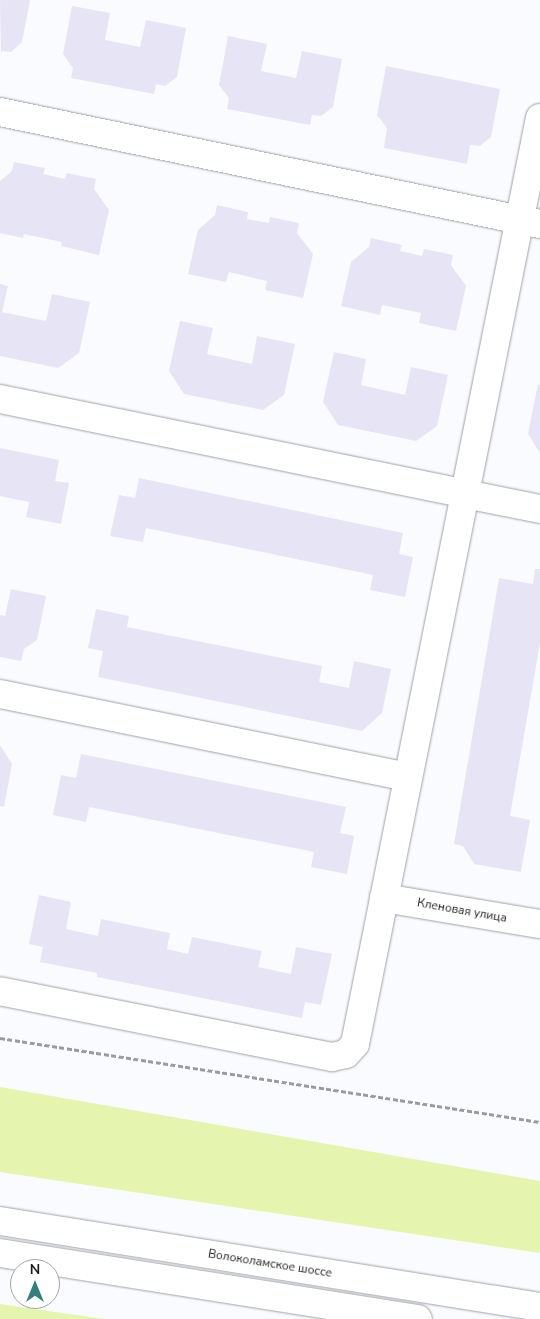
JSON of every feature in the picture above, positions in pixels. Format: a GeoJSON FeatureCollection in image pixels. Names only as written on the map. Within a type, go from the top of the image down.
{"type":"FeatureCollection","features":[{"type":"Feature","properties":{"kind":"main road"},"geometry":{"type":"LineString","coordinates":[[0,112],[530,222]]}},
{"type":"Feature","properties":{"kind":"main road"},"geometry":{"type":"LineString","coordinates":[[0,991],[332,1057],[346,1054],[355,1044],[465,494],[530,222],[540,118]]}},
{"type":"Feature","properties":{"kind":"main road"},"geometry":{"type":"LineString","coordinates":[[0,399],[540,509]]}},
{"type":"Feature","properties":{"kind":"main road"},"geometry":{"type":"LineString","coordinates":[[0,694],[408,777]]}},
{"type":"Feature","properties":{"kind":"main road","name":"Кленовая улица"},"geometry":{"type":"LineString","coordinates":[[384,898],[540,924]]}},
{"type":"Feature","properties":{"kind":"main road","name":"Волоколамское шоссе"},"geometry":{"type":"LineString","coordinates":[[0,1221],[539,1306]]}},
{"type":"Feature","properties":{"kind":"main road"},"geometry":{"type":"LineString","coordinates":[[0,1253],[418,1319]]}},
{"type":"Feature","properties":{"kind":"path"},"geometry":{"type":"LineString","coordinates":[[0,1038],[540,1122]]}},
{"type":"Feature","properties":{"kind":"green space"},"geometry":{"type":"Polygon","coordinates":[[[0,1087],[540,1181],[540,1253],[0,1172],[0,1087]]]}},
{"type":"Feature","properties":{"kind":"green space"},"geometry":{"type":"Polygon","coordinates":[[[0,1304],[10,1305],[10,1309],[35,1309],[104,1319],[0,1319],[0,1304]]]}},
{"type":"Feature","properties":{"kind":"building"},"geometry":{"type":"Polygon","coordinates":[[[0,0],[30,0],[22,42],[11,52],[2,51],[1,55],[0,0]]]}},
{"type":"Feature","properties":{"kind":"building"},"geometry":{"type":"Polygon","coordinates":[[[72,6],[110,13],[105,40],[140,47],[146,20],[186,28],[177,77],[165,86],[156,84],[154,94],[71,78],[73,68],[63,54],[72,6]]]}},
{"type":"Feature","properties":{"kind":"building"},"geometry":{"type":"Polygon","coordinates":[[[228,36],[267,44],[261,71],[296,78],[302,51],[342,59],[333,107],[321,116],[312,115],[310,125],[227,109],[229,98],[219,85],[228,36]]]}},
{"type":"Feature","properties":{"kind":"building"},"geometry":{"type":"Polygon","coordinates":[[[386,66],[500,89],[491,137],[480,146],[470,145],[467,164],[384,148],[387,128],[377,115],[386,66]]]}},
{"type":"Feature","properties":{"kind":"building"},"geometry":{"type":"Polygon","coordinates":[[[14,162],[45,168],[43,174],[65,179],[67,173],[96,179],[94,189],[109,210],[99,255],[61,246],[62,242],[24,234],[23,238],[0,233],[0,181],[12,171],[14,162]]]}},
{"type":"Feature","properties":{"kind":"building"},"geometry":{"type":"Polygon","coordinates":[[[217,205],[248,212],[247,219],[269,223],[270,217],[299,223],[297,233],[313,254],[303,298],[265,290],[267,281],[229,272],[226,282],[188,274],[198,230],[215,215],[217,205]]]}},
{"type":"Feature","properties":{"kind":"building"},"geometry":{"type":"Polygon","coordinates":[[[371,238],[402,245],[400,251],[422,256],[424,249],[453,255],[451,265],[466,286],[456,331],[419,323],[421,313],[382,305],[380,315],[341,306],[351,262],[369,247],[371,238]]]}},
{"type":"Feature","properties":{"kind":"building"},"geometry":{"type":"Polygon","coordinates":[[[0,284],[8,286],[2,312],[46,321],[52,294],[90,302],[79,353],[58,368],[0,356],[0,284]]]}},
{"type":"Feature","properties":{"kind":"building"},"geometry":{"type":"Polygon","coordinates":[[[180,321],[213,328],[207,354],[252,364],[257,336],[295,344],[284,395],[263,410],[184,394],[169,371],[180,321]]]}},
{"type":"Feature","properties":{"kind":"building"},"geometry":{"type":"Polygon","coordinates":[[[334,352],[366,359],[361,385],[405,395],[411,367],[448,375],[437,426],[416,441],[338,425],[323,402],[334,352]]]}},
{"type":"Feature","properties":{"kind":"building"},"geometry":{"type":"Polygon","coordinates":[[[538,384],[540,385],[540,453],[528,434],[538,384]]]}},
{"type":"Feature","properties":{"kind":"building"},"geometry":{"type":"Polygon","coordinates":[[[0,448],[59,460],[55,481],[69,483],[61,524],[26,517],[29,502],[0,496],[0,448]]]}},
{"type":"Feature","properties":{"kind":"building"},"geometry":{"type":"Polygon","coordinates":[[[139,478],[403,533],[399,554],[413,557],[405,597],[370,590],[373,575],[146,528],[143,542],[110,536],[119,495],[135,498],[139,478]]]}},
{"type":"Feature","properties":{"kind":"building"},"geometry":{"type":"Polygon","coordinates":[[[535,569],[540,569],[540,643],[510,816],[530,820],[521,872],[474,864],[463,846],[454,844],[499,578],[533,584],[535,569]]]}},
{"type":"Feature","properties":{"kind":"building"},"geometry":{"type":"Polygon","coordinates":[[[11,589],[46,596],[37,640],[24,649],[21,661],[0,657],[0,615],[5,616],[11,589]]]}},
{"type":"Feature","properties":{"kind":"building"},"geometry":{"type":"Polygon","coordinates":[[[96,609],[129,616],[127,627],[322,666],[319,682],[349,688],[354,661],[391,669],[382,713],[362,731],[98,677],[103,651],[88,648],[96,609]]]}},
{"type":"Feature","properties":{"kind":"building"},"geometry":{"type":"Polygon","coordinates":[[[0,745],[12,764],[4,807],[0,806],[0,745]]]}},
{"type":"Feature","properties":{"kind":"building"},"geometry":{"type":"Polygon","coordinates":[[[81,754],[346,807],[340,833],[354,836],[347,874],[311,867],[314,852],[89,807],[86,822],[53,815],[61,775],[76,778],[81,754]]]}},
{"type":"Feature","properties":{"kind":"building"},"geometry":{"type":"Polygon","coordinates":[[[39,895],[71,902],[66,929],[98,936],[101,919],[170,933],[167,949],[188,954],[192,937],[262,951],[258,967],[291,974],[296,947],[332,954],[321,1005],[305,1002],[302,1018],[97,977],[97,973],[40,962],[43,947],[29,944],[39,895]]]}}]}
